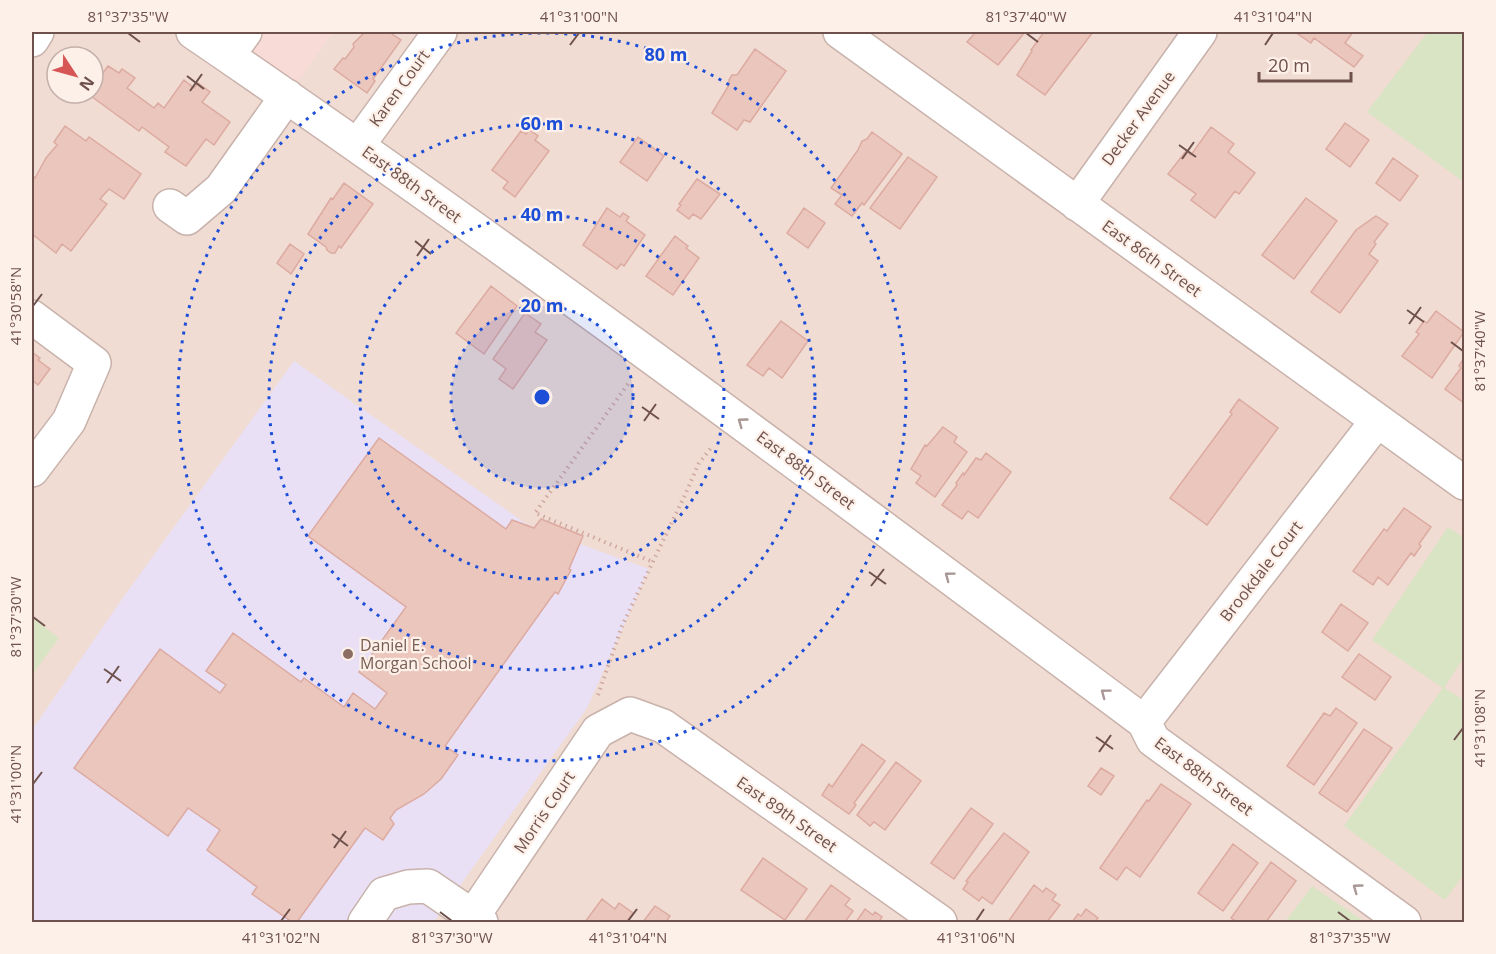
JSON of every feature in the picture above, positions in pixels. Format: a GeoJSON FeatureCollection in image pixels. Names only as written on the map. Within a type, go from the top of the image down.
{"type":"FeatureCollection","features":[{"type":"Feature","properties":{"kind":"street"},"geometry":{"type":"LineString","coordinates":[[32,40],[37,32]]}},
{"type":"Feature","properties":{"kind":"street","name":"East 88th Street"},"geometry":{"type":"LineString","coordinates":[[194,32],[237,44],[287,96],[746,426],[1144,722],[1153,740],[1404,922]]}},
{"type":"Feature","properties":{"kind":"street","name":"Karen Court"},"geometry":{"type":"LineString","coordinates":[[358,145],[440,32]]}},
{"type":"Feature","properties":{"kind":"street","name":"East 86th Street"},"geometry":{"type":"LineString","coordinates":[[840,32],[1464,483]]}},
{"type":"Feature","properties":{"kind":"street","name":"Decker Avenue"},"geometry":{"type":"LineString","coordinates":[[1077,204],[1200,32]]}},
{"type":"Feature","properties":{"kind":"street"},"geometry":{"type":"LineString","coordinates":[[170,206],[187,218],[221,189],[287,96]]}},
{"type":"Feature","properties":{"kind":"street"},"geometry":{"type":"LineString","coordinates":[[32,317],[94,363],[69,421],[32,470]]}},
{"type":"Feature","properties":{"kind":"street","name":"Brookdale Court"},"geometry":{"type":"LineString","coordinates":[[1144,722],[1377,421]]}},
{"type":"Feature","properties":{"kind":"street","name":"Morris Court"},"geometry":{"type":"LineString","coordinates":[[474,921],[598,731],[630,714]]}},
{"type":"Feature","properties":{"kind":"street","name":"East 89th Street"},"geometry":{"type":"LineString","coordinates":[[630,714],[663,726],[940,922]]}},
{"type":"Feature","properties":{"kind":"street"},"geometry":{"type":"LineString","coordinates":[[365,922],[384,894],[408,887],[428,886],[474,921]]}},
{"type":"Feature","properties":{"kind":"path"},"geometry":{"type":"LineString","coordinates":[[628,384],[536,513],[653,562]]}},
{"type":"Feature","properties":{"kind":"path"},"geometry":{"type":"LineString","coordinates":[[597,699],[622,626],[699,463],[711,448]]}},
{"type":"Feature","properties":{"kind":"shaded area"},"geometry":{"type":"Polygon","coordinates":[[[32,32],[193,32],[287,95],[333,32],[1464,32],[1464,922],[32,922],[32,32]]]}},
{"type":"Feature","properties":{"kind":"shaded area"},"geometry":{"type":"Polygon","coordinates":[[[193,32],[333,32],[287,96],[193,32]]]}},
{"type":"Feature","properties":{"kind":"shaded area","name":"Daniel E. Morgan School"},"geometry":{"type":"Polygon","coordinates":[[[294,361],[528,525],[649,569],[587,708],[434,922],[32,922],[32,730],[122,599],[294,361]]]}},
{"type":"Feature","properties":{"kind":"green space"},"geometry":{"type":"Polygon","coordinates":[[[1428,32],[1464,32],[1464,182],[1367,112],[1428,32]]]}},
{"type":"Feature","properties":{"kind":"green space"},"geometry":{"type":"Polygon","coordinates":[[[1448,527],[1464,538],[1464,657],[1444,688],[1464,700],[1464,874],[1445,900],[1344,826],[1443,688],[1372,640],[1448,527]]]}},
{"type":"Feature","properties":{"kind":"green space"},"geometry":{"type":"Polygon","coordinates":[[[32,618],[59,638],[32,675],[32,618]]]}},
{"type":"Feature","properties":{"kind":"green space"},"geometry":{"type":"Polygon","coordinates":[[[1312,886],[1365,922],[1285,922],[1312,886]]]}},
{"type":"Feature","properties":{"kind":"building"},"geometry":{"type":"Polygon","coordinates":[[[365,32],[389,32],[401,40],[373,79],[375,81],[367,93],[334,69],[343,58],[345,59],[354,47],[353,44],[365,32]]]}},
{"type":"Feature","properties":{"kind":"building"},"geometry":{"type":"Polygon","coordinates":[[[972,32],[1025,32],[998,65],[967,42],[974,34],[972,32]]]}},
{"type":"Feature","properties":{"kind":"building"},"geometry":{"type":"Polygon","coordinates":[[[1044,32],[1093,32],[1045,95],[1017,75],[1044,32]]]}},
{"type":"Feature","properties":{"kind":"building"},"geometry":{"type":"Polygon","coordinates":[[[1295,32],[1353,32],[1345,43],[1363,56],[1354,67],[1314,38],[1311,43],[1295,32]]]}},
{"type":"Feature","properties":{"kind":"building"},"geometry":{"type":"Polygon","coordinates":[[[755,49],[786,71],[750,122],[744,120],[737,130],[712,113],[729,85],[732,75],[737,75],[755,49]]]}},
{"type":"Feature","properties":{"kind":"building"},"geometry":{"type":"Polygon","coordinates":[[[108,66],[119,73],[122,69],[135,78],[127,88],[154,108],[158,103],[164,108],[184,80],[194,88],[198,83],[210,92],[202,102],[230,122],[214,145],[206,139],[186,166],[165,152],[169,147],[142,127],[139,131],[103,105],[105,105],[105,70],[108,66]]]}},
{"type":"Feature","properties":{"kind":"building"},"geometry":{"type":"Polygon","coordinates":[[[1345,123],[1369,140],[1350,167],[1326,149],[1345,123]]]}},
{"type":"Feature","properties":{"kind":"building"},"geometry":{"type":"Polygon","coordinates":[[[65,126],[86,141],[89,137],[141,174],[124,199],[109,189],[100,199],[107,204],[71,251],[62,244],[56,253],[32,234],[32,175],[35,178],[46,158],[57,145],[54,142],[65,126]]]}},
{"type":"Feature","properties":{"kind":"building"},"geometry":{"type":"Polygon","coordinates":[[[1211,127],[1234,144],[1228,152],[1255,173],[1239,194],[1235,191],[1215,218],[1191,200],[1196,194],[1168,174],[1186,151],[1191,155],[1211,127]]]}},
{"type":"Feature","properties":{"kind":"building"},"geometry":{"type":"Polygon","coordinates":[[[529,129],[538,136],[535,140],[549,151],[515,197],[503,188],[508,182],[492,170],[521,131],[526,134],[529,129]]]}},
{"type":"Feature","properties":{"kind":"building"},"geometry":{"type":"Polygon","coordinates":[[[872,132],[902,154],[864,205],[862,203],[852,216],[835,204],[842,195],[831,188],[862,141],[867,139],[872,132]]]}},
{"type":"Feature","properties":{"kind":"building"},"geometry":{"type":"Polygon","coordinates":[[[638,137],[664,156],[647,181],[620,162],[638,137]]]}},
{"type":"Feature","properties":{"kind":"building"},"geometry":{"type":"Polygon","coordinates":[[[908,157],[937,177],[900,229],[870,208],[908,157]]]}},
{"type":"Feature","properties":{"kind":"building"},"geometry":{"type":"Polygon","coordinates":[[[1393,158],[1418,176],[1400,201],[1376,183],[1393,158]]]}},
{"type":"Feature","properties":{"kind":"building"},"geometry":{"type":"Polygon","coordinates":[[[697,179],[720,194],[701,219],[693,214],[689,219],[677,210],[697,179]]]}},
{"type":"Feature","properties":{"kind":"building"},"geometry":{"type":"Polygon","coordinates":[[[344,183],[373,204],[341,248],[339,246],[335,253],[331,253],[308,234],[331,198],[333,199],[344,183]]]}},
{"type":"Feature","properties":{"kind":"building"},"geometry":{"type":"Polygon","coordinates":[[[1306,198],[1337,221],[1294,279],[1262,255],[1306,198]]]}},
{"type":"Feature","properties":{"kind":"building"},"geometry":{"type":"Polygon","coordinates":[[[607,208],[620,217],[623,213],[629,217],[626,221],[645,235],[624,266],[621,264],[617,269],[583,245],[607,208]]]}},
{"type":"Feature","properties":{"kind":"building"},"geometry":{"type":"Polygon","coordinates":[[[804,208],[825,223],[808,248],[787,233],[804,208]]]}},
{"type":"Feature","properties":{"kind":"building"},"geometry":{"type":"Polygon","coordinates":[[[1376,216],[1388,224],[1374,242],[1376,244],[1369,254],[1378,261],[1340,313],[1311,292],[1356,230],[1376,216]]]}},
{"type":"Feature","properties":{"kind":"building"},"geometry":{"type":"Polygon","coordinates":[[[675,236],[699,258],[673,295],[646,276],[675,236]]]}},
{"type":"Feature","properties":{"kind":"building"},"geometry":{"type":"Polygon","coordinates":[[[290,244],[304,254],[291,274],[277,263],[290,244]]]}},
{"type":"Feature","properties":{"kind":"building"},"geometry":{"type":"Polygon","coordinates":[[[491,286],[517,306],[484,354],[456,333],[491,286]]]}},
{"type":"Feature","properties":{"kind":"building"},"geometry":{"type":"Polygon","coordinates":[[[1436,311],[1464,332],[1432,378],[1402,356],[1419,334],[1416,332],[1424,321],[1427,323],[1436,311]]]}},
{"type":"Feature","properties":{"kind":"building"},"geometry":{"type":"Polygon","coordinates":[[[525,313],[541,324],[535,332],[547,340],[513,389],[499,379],[506,369],[493,359],[525,313]]]}},
{"type":"Feature","properties":{"kind":"building"},"geometry":{"type":"Polygon","coordinates":[[[781,321],[808,341],[782,378],[769,368],[763,376],[747,365],[781,321]]]}},
{"type":"Feature","properties":{"kind":"building"},"geometry":{"type":"Polygon","coordinates":[[[32,352],[50,369],[38,385],[32,380],[32,352]]]}},
{"type":"Feature","properties":{"kind":"building"},"geometry":{"type":"Polygon","coordinates":[[[1464,358],[1464,403],[1445,389],[1461,368],[1459,366],[1464,358]]]}},
{"type":"Feature","properties":{"kind":"building"},"geometry":{"type":"Polygon","coordinates":[[[1239,399],[1278,428],[1207,525],[1170,498],[1232,414],[1230,412],[1239,399]]]}},
{"type":"Feature","properties":{"kind":"building"},"geometry":{"type":"Polygon","coordinates":[[[943,427],[957,437],[954,442],[967,452],[935,497],[916,483],[921,476],[911,469],[925,445],[927,446],[943,427]]]}},
{"type":"Feature","properties":{"kind":"building"},"geometry":{"type":"Polygon","coordinates":[[[379,438],[506,529],[512,520],[534,528],[541,519],[583,536],[569,569],[571,570],[558,594],[555,592],[445,746],[458,755],[441,779],[424,794],[396,810],[390,818],[394,824],[383,840],[365,828],[297,922],[292,922],[252,894],[257,887],[207,850],[220,830],[188,808],[168,836],[74,768],[160,649],[220,693],[226,685],[206,671],[233,633],[301,682],[304,678],[344,707],[353,693],[375,709],[387,693],[359,672],[406,607],[308,536],[379,438]]]}},
{"type":"Feature","properties":{"kind":"building"},"geometry":{"type":"Polygon","coordinates":[[[986,453],[1011,472],[978,518],[968,511],[962,519],[942,505],[963,473],[964,475],[976,458],[981,460],[986,453]]]}},
{"type":"Feature","properties":{"kind":"building"},"geometry":{"type":"Polygon","coordinates":[[[1404,508],[1431,527],[1414,556],[1411,553],[1388,585],[1378,577],[1373,585],[1353,571],[1384,529],[1387,531],[1404,508]]]}},
{"type":"Feature","properties":{"kind":"building"},"geometry":{"type":"Polygon","coordinates":[[[1341,604],[1368,623],[1348,651],[1322,632],[1341,604]]]}},
{"type":"Feature","properties":{"kind":"building"},"geometry":{"type":"Polygon","coordinates":[[[1359,654],[1391,677],[1375,700],[1342,677],[1359,654]]]}},
{"type":"Feature","properties":{"kind":"building"},"geometry":{"type":"Polygon","coordinates":[[[1336,708],[1357,723],[1314,785],[1287,766],[1324,713],[1330,716],[1336,708]]]}},
{"type":"Feature","properties":{"kind":"building"},"geometry":{"type":"Polygon","coordinates":[[[1364,729],[1392,748],[1347,812],[1319,793],[1364,729]]]}},
{"type":"Feature","properties":{"kind":"building"},"geometry":{"type":"Polygon","coordinates":[[[862,744],[885,761],[854,803],[856,805],[849,814],[822,795],[829,784],[832,787],[862,744]]]}},
{"type":"Feature","properties":{"kind":"building"},"geometry":{"type":"Polygon","coordinates":[[[896,762],[921,781],[885,830],[874,822],[870,826],[857,815],[896,762]]]}},
{"type":"Feature","properties":{"kind":"building"},"geometry":{"type":"Polygon","coordinates":[[[1101,768],[1114,776],[1101,795],[1088,786],[1101,768]]]}},
{"type":"Feature","properties":{"kind":"building"},"geometry":{"type":"Polygon","coordinates":[[[1161,784],[1191,804],[1140,877],[1126,867],[1117,880],[1100,868],[1147,800],[1149,801],[1161,784]]]}},
{"type":"Feature","properties":{"kind":"building"},"geometry":{"type":"Polygon","coordinates":[[[971,808],[993,824],[954,879],[931,863],[971,808]]]}},
{"type":"Feature","properties":{"kind":"building"},"geometry":{"type":"Polygon","coordinates":[[[1004,833],[1029,852],[992,904],[982,897],[979,901],[963,889],[968,882],[966,881],[1004,833]]]}},
{"type":"Feature","properties":{"kind":"building"},"geometry":{"type":"Polygon","coordinates":[[[1233,844],[1258,863],[1223,911],[1198,893],[1233,844]]]}},
{"type":"Feature","properties":{"kind":"building"},"geometry":{"type":"Polygon","coordinates":[[[763,858],[807,889],[785,920],[741,890],[763,858]]]}},
{"type":"Feature","properties":{"kind":"building"},"geometry":{"type":"Polygon","coordinates":[[[1271,862],[1296,881],[1266,922],[1237,922],[1231,918],[1271,862]]]}},
{"type":"Feature","properties":{"kind":"building"},"geometry":{"type":"Polygon","coordinates":[[[831,885],[850,899],[845,905],[853,911],[845,922],[804,922],[831,885]]]}},
{"type":"Feature","properties":{"kind":"building"},"geometry":{"type":"Polygon","coordinates":[[[1034,885],[1043,892],[1046,888],[1056,895],[1052,900],[1060,905],[1047,922],[1008,922],[1034,885]]]}},
{"type":"Feature","properties":{"kind":"building"},"geometry":{"type":"Polygon","coordinates":[[[602,899],[615,909],[619,903],[633,913],[626,922],[585,922],[602,899]]]}},
{"type":"Feature","properties":{"kind":"building"},"geometry":{"type":"Polygon","coordinates":[[[655,906],[670,916],[666,922],[643,922],[655,906]]]}},
{"type":"Feature","properties":{"kind":"building"},"geometry":{"type":"Polygon","coordinates":[[[865,909],[873,915],[875,912],[882,917],[880,920],[883,922],[856,922],[865,909]]]}},
{"type":"Feature","properties":{"kind":"building"},"geometry":{"type":"Polygon","coordinates":[[[1086,909],[1098,918],[1095,922],[1072,922],[1078,914],[1081,916],[1086,909]]]}},
{"type":"Feature","properties":{"kind":"place","name":"Daniel E. Morgan School"},"geometry":{"type":"Point","coordinates":[348,654]}}]}
